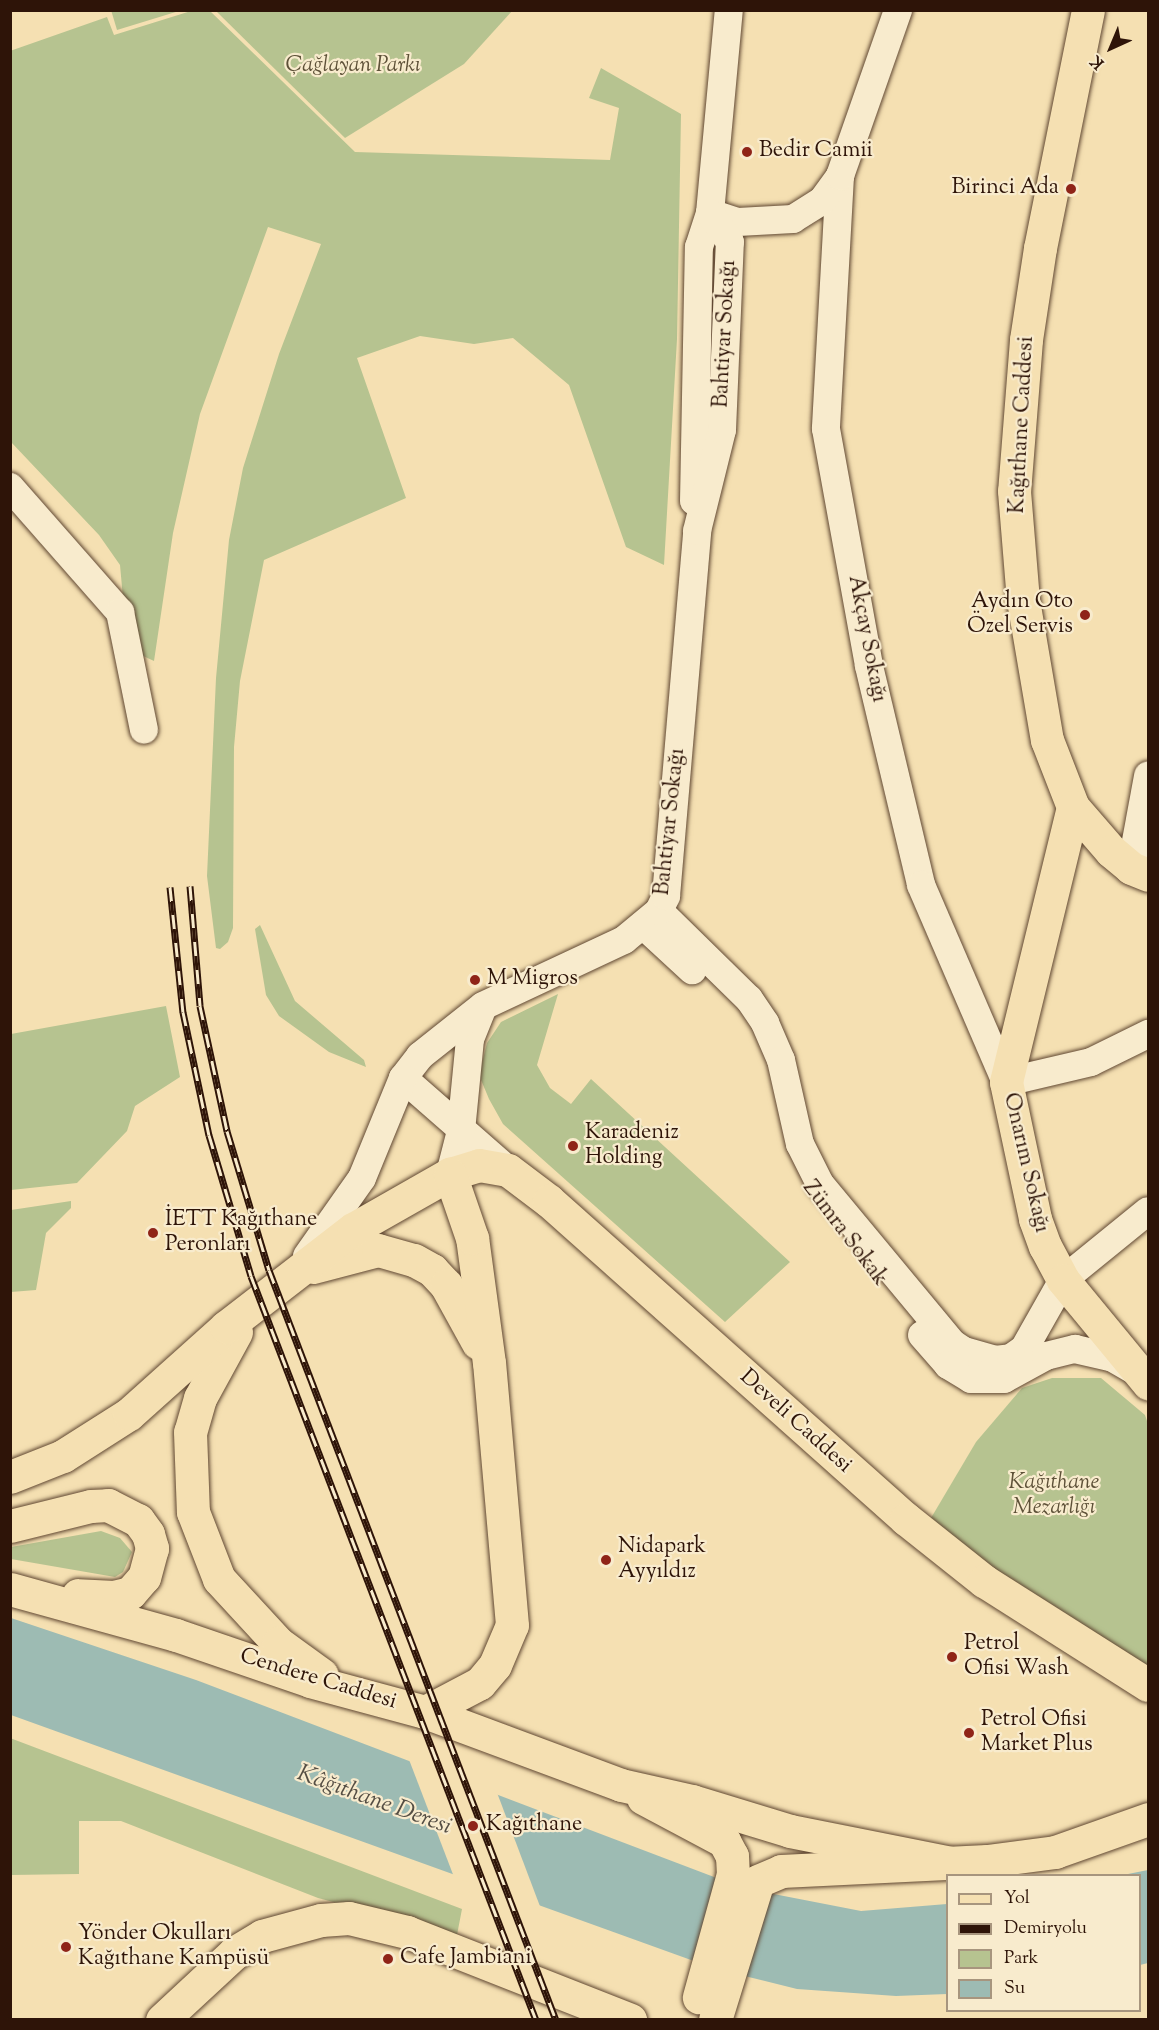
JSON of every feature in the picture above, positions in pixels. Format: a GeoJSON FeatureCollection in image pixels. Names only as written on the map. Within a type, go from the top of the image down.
{"type":"FeatureCollection","features":[{"type":"Feature","properties":{"kind":"main road","name":"Kağıthane Caddesi"},"geometry":{"type":"LineString","coordinates":[[1088,10],[1038,260],[1026,340],[1014,491],[1023,600],[1036,690],[1047,740],[1072,807],[1140,871]]}},
{"type":"Feature","properties":{"kind":"main road","name":"Onarım Sokağı"},"geometry":{"type":"LineString","coordinates":[[1072,807],[1006,1082],[1035,1219],[1063,1280],[1145,1379]]}},
{"type":"Feature","properties":{"kind":"main road","name":"Develi Caddesi"},"geometry":{"type":"LineString","coordinates":[[450,1174],[480,1165],[508,1170],[549,1201],[906,1519],[984,1581],[1149,1685]]}},
{"type":"Feature","properties":{"kind":"main road"},"geometry":{"type":"LineString","coordinates":[[10,1477],[63,1456],[129,1414],[301,1266],[353,1229],[450,1174],[472,1238],[489,1363],[512,1625],[495,1665],[480,1683],[424,1712]]}},
{"type":"Feature","properties":{"kind":"main road"},"geometry":{"type":"LineString","coordinates":[[301,1266],[326,1266],[378,1250],[414,1260],[432,1270],[446,1285],[489,1363]]}},
{"type":"Feature","properties":{"kind":"main road"},"geometry":{"type":"LineString","coordinates":[[247,1312],[200,1398],[190,1432],[193,1512],[210,1562],[241,1607],[278,1643],[339,1688]]}},
{"type":"Feature","properties":{"kind":"main road"},"geometry":{"type":"LineString","coordinates":[[10,1526],[90,1506],[108,1505],[138,1520],[148,1534],[152,1548],[149,1564],[130,1593],[96,1598],[21,1591]]}},
{"type":"Feature","properties":{"kind":"main road","name":"Cendere Caddesi"},"geometry":{"type":"LineString","coordinates":[[21,1591],[424,1712],[621,1785]]}},
{"type":"Feature","properties":{"kind":"main road"},"geometry":{"type":"LineString","coordinates":[[621,1785],[692,1801],[790,1831],[951,1863]]}},
{"type":"Feature","properties":{"kind":"main road"},"geometry":{"type":"LineString","coordinates":[[621,1785],[683,1823],[724,1841],[746,1877],[713,2000],[692,2019]]}},
{"type":"Feature","properties":{"kind":"main road"},"geometry":{"type":"LineString","coordinates":[[1054,1852],[1149,1819]]}},
{"type":"Feature","properties":{"kind":"main road"},"geometry":{"type":"LineString","coordinates":[[746,1877],[781,1871],[951,1863],[1149,1841]]}},
{"type":"Feature","properties":{"kind":"main road"},"geometry":{"type":"LineString","coordinates":[[162,2019],[234,1953],[262,1936],[321,1920],[349,1918],[407,1932],[630,2019]]}},
{"type":"Feature","properties":{"kind":"street","name":"Bahtiyar Sokağı"},"geometry":{"type":"LineString","coordinates":[[301,1266],[362,1178],[403,1078],[433,1043],[483,1006],[606,950],[651,918],[666,896],[697,531],[693,489],[699,247],[710,213],[729,10]]}},
{"type":"Feature","properties":{"kind":"street"},"geometry":{"type":"LineString","coordinates":[[710,213],[738,222],[793,219],[822,201],[840,177],[898,10]]}},
{"type":"Feature","properties":{"kind":"street","name":"Akçay Sokağı"},"geometry":{"type":"LineString","coordinates":[[840,177],[826,429],[870,666],[921,885],[1006,1082]]}},
{"type":"Feature","properties":{"kind":"street"},"geometry":{"type":"LineString","coordinates":[[10,487],[120,612],[144,730]]}},
{"type":"Feature","properties":{"kind":"street"},"geometry":{"type":"LineString","coordinates":[[1140,871],[1149,776]]}},
{"type":"Feature","properties":{"kind":"street","name":"Zümra Sokak"},"geometry":{"type":"LineString","coordinates":[[651,918],[749,999],[765,1023],[781,1060],[800,1144],[820,1184],[952,1343],[979,1358],[1011,1358],[1024,1349],[1036,1333],[1063,1280]]}},
{"type":"Feature","properties":{"kind":"street","name":"Zümra Sokak"},"geometry":{"type":"LineString","coordinates":[[651,918],[739,1017],[760,1054],[779,1125],[802,1181],[948,1365],[971,1379],[1004,1379],[1046,1356],[1075,1349],[1111,1357],[1145,1379]]}},
{"type":"Feature","properties":{"kind":"street"},"geometry":{"type":"LineString","coordinates":[[450,1174],[461,1131],[470,1039],[483,1006]]}},
{"type":"Feature","properties":{"kind":"street"},"geometry":{"type":"LineString","coordinates":[[1006,1082],[1091,1062],[1149,1034]]}},
{"type":"Feature","properties":{"kind":"street"},"geometry":{"type":"LineString","coordinates":[[403,1078],[508,1170]]}},
{"type":"Feature","properties":{"kind":"street"},"geometry":{"type":"LineString","coordinates":[[1063,1280],[1149,1211]]}},
{"type":"Feature","properties":{"kind":"green space"},"geometry":{"type":"Polygon","coordinates":[[[111,10],[179,10],[179,11],[117,30],[111,10]]]}},
{"type":"Feature","properties":{"kind":"green space"},"geometry":{"type":"Polygon","coordinates":[[[191,11],[210,11],[355,152],[610,160],[619,108],[589,98],[601,68],[681,114],[677,339],[664,565],[626,547],[569,385],[513,338],[474,344],[420,336],[357,358],[406,498],[264,560],[240,681],[234,747],[233,928],[228,942],[220,949],[216,948],[207,876],[216,678],[229,540],[243,468],[279,354],[321,244],[268,227],[200,414],[173,533],[154,661],[141,655],[123,598],[120,565],[99,535],[11,442],[10,51],[107,17],[114,35],[191,11]]]}},
{"type":"Feature","properties":{"kind":"green space","name":"Çağlayan Parkı"},"geometry":{"type":"Polygon","coordinates":[[[216,11],[512,11],[464,64],[345,138],[216,11]]]}},
{"type":"Feature","properties":{"kind":"green space"},"geometry":{"type":"Polygon","coordinates":[[[260,925],[295,1001],[364,1060],[366,1067],[329,1052],[279,1016],[266,995],[255,929],[260,925]]]}},
{"type":"Feature","properties":{"kind":"green space"},"geometry":{"type":"Polygon","coordinates":[[[558,994],[537,1065],[550,1088],[571,1104],[591,1079],[790,1262],[725,1322],[503,1124],[489,1099],[479,1075],[487,1043],[501,1022],[558,994]]]}},
{"type":"Feature","properties":{"kind":"green space"},"geometry":{"type":"Polygon","coordinates":[[[166,1006],[180,1077],[135,1106],[127,1131],[77,1183],[11,1190],[11,1034],[166,1006]]]}},
{"type":"Feature","properties":{"kind":"green space"},"geometry":{"type":"Polygon","coordinates":[[[71,1201],[71,1208],[46,1233],[36,1290],[11,1292],[11,1210],[71,1201]]]}},
{"type":"Feature","properties":{"kind":"green space","name":"Kağıthane Mezarlığı"},"geometry":{"type":"Polygon","coordinates":[[[1052,1378],[1101,1378],[1145,1415],[1148,1424],[1148,1666],[1000,1574],[931,1518],[976,1442],[1022,1388],[1052,1378]]]}},
{"type":"Feature","properties":{"kind":"green space"},"geometry":{"type":"Polygon","coordinates":[[[101,1531],[120,1538],[132,1552],[123,1572],[115,1577],[11,1559],[11,1547],[101,1531]]]}},
{"type":"Feature","properties":{"kind":"green space"},"geometry":{"type":"Polygon","coordinates":[[[10,1738],[462,1909],[457,1935],[318,1898],[121,1821],[79,1821],[79,1874],[11,1875],[10,1738]]]}},
{"type":"Feature","properties":{"kind":"water","name":"Kâğıthane Deresi"},"geometry":{"type":"Polygon","coordinates":[[[11,1618],[196,1680],[743,1888],[861,1911],[946,1904],[946,1994],[896,1996],[797,1989],[716,1969],[11,1715],[11,1618]]]}},
{"type":"Feature","properties":{"kind":"water"},"geometry":{"type":"Polygon","coordinates":[[[1148,1870],[1148,1963],[1141,1965],[1141,1874],[1128,1874],[1148,1870]]]}},
{"type":"Feature","properties":{"kind":"pier"},"geometry":{"type":"Polygon","coordinates":[[[408,1757],[496,1790],[541,1909],[454,1877],[408,1757]]]}},
{"type":"Feature","properties":{"kind":"railway"},"geometry":{"type":"LineString","coordinates":[[190,886],[200,1006],[227,1131],[269,1270],[556,2020]]}},
{"type":"Feature","properties":{"kind":"railway"},"geometry":{"type":"LineString","coordinates":[[170,887],[183,1012],[209,1135],[251,1276],[536,2020]]}},
{"type":"Feature","properties":{"kind":"place","name":"Bedir Camii"},"geometry":{"type":"Point","coordinates":[747,152]}},
{"type":"Feature","properties":{"kind":"place","name":"Birinci Ada"},"geometry":{"type":"Point","coordinates":[1071,189]}},
{"type":"Feature","properties":{"kind":"place","name":"Aydın Oto Özel Servis"},"geometry":{"type":"Point","coordinates":[1085,615]}},
{"type":"Feature","properties":{"kind":"place","name":"M Migros"},"geometry":{"type":"Point","coordinates":[475,980]}},
{"type":"Feature","properties":{"kind":"place","name":"Karadeniz Holding"},"geometry":{"type":"Point","coordinates":[573,1146]}},
{"type":"Feature","properties":{"kind":"place","name":"İETT Kağıthane Peronları"},"geometry":{"type":"Point","coordinates":[153,1233]}},
{"type":"Feature","properties":{"kind":"place","name":"Nidapark Ayyıldız"},"geometry":{"type":"Point","coordinates":[606,1560]}},
{"type":"Feature","properties":{"kind":"place","name":"Petrol Ofisi Wash"},"geometry":{"type":"Point","coordinates":[952,1657]}},
{"type":"Feature","properties":{"kind":"place","name":"Petrol Ofisi Market Plus"},"geometry":{"type":"Point","coordinates":[969,1733]}},
{"type":"Feature","properties":{"kind":"place","name":"Kağıthane"},"geometry":{"type":"Point","coordinates":[473,1826]}},
{"type":"Feature","properties":{"kind":"place","name":"Yönder Okulları Kağıthane Kampüsü"},"geometry":{"type":"Point","coordinates":[66,1947]}},
{"type":"Feature","properties":{"kind":"place","name":"Cafe Jambiani"},"geometry":{"type":"Point","coordinates":[388,1959]}}]}
